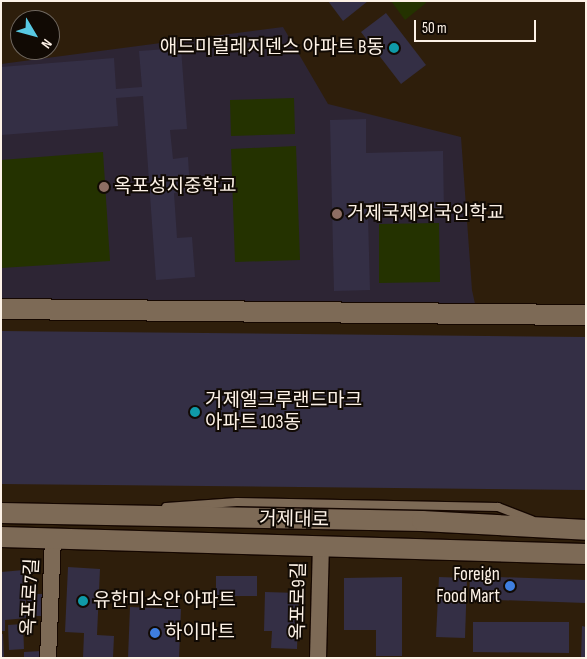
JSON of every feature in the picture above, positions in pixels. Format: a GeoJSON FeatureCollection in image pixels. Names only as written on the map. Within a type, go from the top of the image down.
{"type":"FeatureCollection","features":[{"type":"Feature","properties":{"kind":"street"},"geometry":{"type":"LineString","coordinates":[[1,309],[586,315]]}},
{"type":"Feature","properties":{"kind":"street","name":"거제대로"},"geometry":{"type":"LineString","coordinates":[[1,513],[422,522],[586,530]]}},
{"type":"Feature","properties":{"kind":"street","name":"거제대로"},"geometry":{"type":"LineString","coordinates":[[1,537],[586,554]]}},
{"type":"Feature","properties":{"kind":"street","name":"옥포로7길"},"geometry":{"type":"LineString","coordinates":[[48,658],[54,539]]}},
{"type":"Feature","properties":{"kind":"street","name":"옥포로9길"},"geometry":{"type":"LineString","coordinates":[[318,658],[321,545]]}},
{"type":"Feature","properties":{"kind":"shaded area"},"geometry":{"type":"Polygon","coordinates":[[[283,27],[328,104],[461,137],[472,290],[477,313],[1,309],[1,64],[31,60],[60,60],[60,56],[283,27]]]}},
{"type":"Feature","properties":{"kind":"green space"},"geometry":{"type":"Polygon","coordinates":[[[391,1],[425,1],[426,3],[405,20],[391,1]]]}},
{"type":"Feature","properties":{"kind":"green space"},"geometry":{"type":"Polygon","coordinates":[[[294,98],[295,134],[231,136],[230,100],[294,98]]]}},
{"type":"Feature","properties":{"kind":"green space"},"geometry":{"type":"Polygon","coordinates":[[[296,146],[300,260],[235,262],[231,149],[296,146]]]}},
{"type":"Feature","properties":{"kind":"green space"},"geometry":{"type":"Polygon","coordinates":[[[103,152],[110,261],[1,268],[1,160],[103,152]]]}},
{"type":"Feature","properties":{"kind":"green space"},"geometry":{"type":"Polygon","coordinates":[[[439,223],[440,282],[379,283],[379,224],[439,223]]]}},
{"type":"Feature","properties":{"kind":"building"},"geometry":{"type":"Polygon","coordinates":[[[328,1],[368,1],[343,21],[328,1]]]}},
{"type":"Feature","properties":{"kind":"building","name":"애드미럴레지덴스 아파트 B동"},"geometry":{"type":"Polygon","coordinates":[[[386,13],[426,65],[401,84],[361,32],[386,13]]]}},
{"type":"Feature","properties":{"kind":"building"},"geometry":{"type":"Polygon","coordinates":[[[181,48],[187,129],[170,130],[173,159],[188,157],[190,191],[174,193],[177,238],[192,237],[195,277],[156,280],[143,96],[116,98],[118,126],[1,135],[1,67],[114,58],[116,89],[142,87],[139,51],[181,48]]]}},
{"type":"Feature","properties":{"kind":"building"},"geometry":{"type":"Polygon","coordinates":[[[366,119],[366,153],[443,151],[444,214],[368,216],[370,290],[334,291],[330,120],[366,119]]]}},
{"type":"Feature","properties":{"kind":"building"},"geometry":{"type":"Polygon","coordinates":[[[1,331],[586,337],[586,490],[1,484],[1,331]]]}},
{"type":"Feature","properties":{"kind":"building","name":"유한미소안 아파트"},"geometry":{"type":"Polygon","coordinates":[[[68,567],[100,569],[97,635],[114,636],[113,658],[83,658],[84,633],[65,632],[68,567]]]}},
{"type":"Feature","properties":{"kind":"building"},"geometry":{"type":"Polygon","coordinates":[[[24,570],[27,618],[5,620],[5,631],[1,631],[1,572],[24,570]]]}},
{"type":"Feature","properties":{"kind":"building"},"geometry":{"type":"Polygon","coordinates":[[[216,576],[257,576],[257,596],[216,596],[216,576]]]}},
{"type":"Feature","properties":{"kind":"building"},"geometry":{"type":"Polygon","coordinates":[[[470,576],[586,580],[586,603],[469,599],[470,576]]]}},
{"type":"Feature","properties":{"kind":"building"},"geometry":{"type":"Polygon","coordinates":[[[402,577],[402,656],[376,656],[376,630],[344,630],[344,578],[402,577]]]}},
{"type":"Feature","properties":{"kind":"building"},"geometry":{"type":"Polygon","coordinates":[[[439,577],[467,578],[465,638],[436,637],[439,577]]]}},
{"type":"Feature","properties":{"kind":"building"},"geometry":{"type":"Polygon","coordinates":[[[265,592],[299,593],[297,649],[271,648],[272,631],[264,631],[265,592]]]}},
{"type":"Feature","properties":{"kind":"building"},"geometry":{"type":"Polygon","coordinates":[[[27,594],[46,594],[46,616],[28,616],[27,594]]]}},
{"type":"Feature","properties":{"kind":"building","name":"하이마트"},"geometry":{"type":"Polygon","coordinates":[[[130,607],[181,609],[179,658],[128,658],[130,607]]]}},
{"type":"Feature","properties":{"kind":"building"},"geometry":{"type":"Polygon","coordinates":[[[473,622],[569,622],[569,653],[473,652],[473,622]]]}},
{"type":"Feature","properties":{"kind":"building"},"geometry":{"type":"Polygon","coordinates":[[[23,624],[24,649],[9,650],[8,625],[23,624]]]}},
{"type":"Feature","properties":{"kind":"building"},"geometry":{"type":"Polygon","coordinates":[[[582,626],[586,627],[586,658],[581,658],[582,626]]]}},
{"type":"Feature","properties":{"kind":"building"},"geometry":{"type":"Polygon","coordinates":[[[1,634],[3,634],[4,657],[1,657],[1,634]]]}},
{"type":"Feature","properties":{"kind":"building"},"geometry":{"type":"Polygon","coordinates":[[[41,651],[41,658],[24,658],[24,652],[41,651]]]}},
{"type":"Feature","properties":{"kind":"place","name":"애드미럴레지덴스 아파트 B동"},"geometry":{"type":"Point","coordinates":[394,48]}},
{"type":"Feature","properties":{"kind":"place","name":"옥포성지중학교"},"geometry":{"type":"Point","coordinates":[104,187]}},
{"type":"Feature","properties":{"kind":"place","name":"거제국제외국인학교"},"geometry":{"type":"Point","coordinates":[337,214]}},
{"type":"Feature","properties":{"kind":"place","name":"거제엘크루랜드마크 아파트 103동"},"geometry":{"type":"Point","coordinates":[195,412]}},
{"type":"Feature","properties":{"kind":"place","name":"Foreign Food Mart"},"geometry":{"type":"Point","coordinates":[510,586]}},
{"type":"Feature","properties":{"kind":"place","name":"유한미소안 아파트"},"geometry":{"type":"Point","coordinates":[83,601]}},
{"type":"Feature","properties":{"kind":"place","name":"하이마트"},"geometry":{"type":"Point","coordinates":[155,633]}}]}
